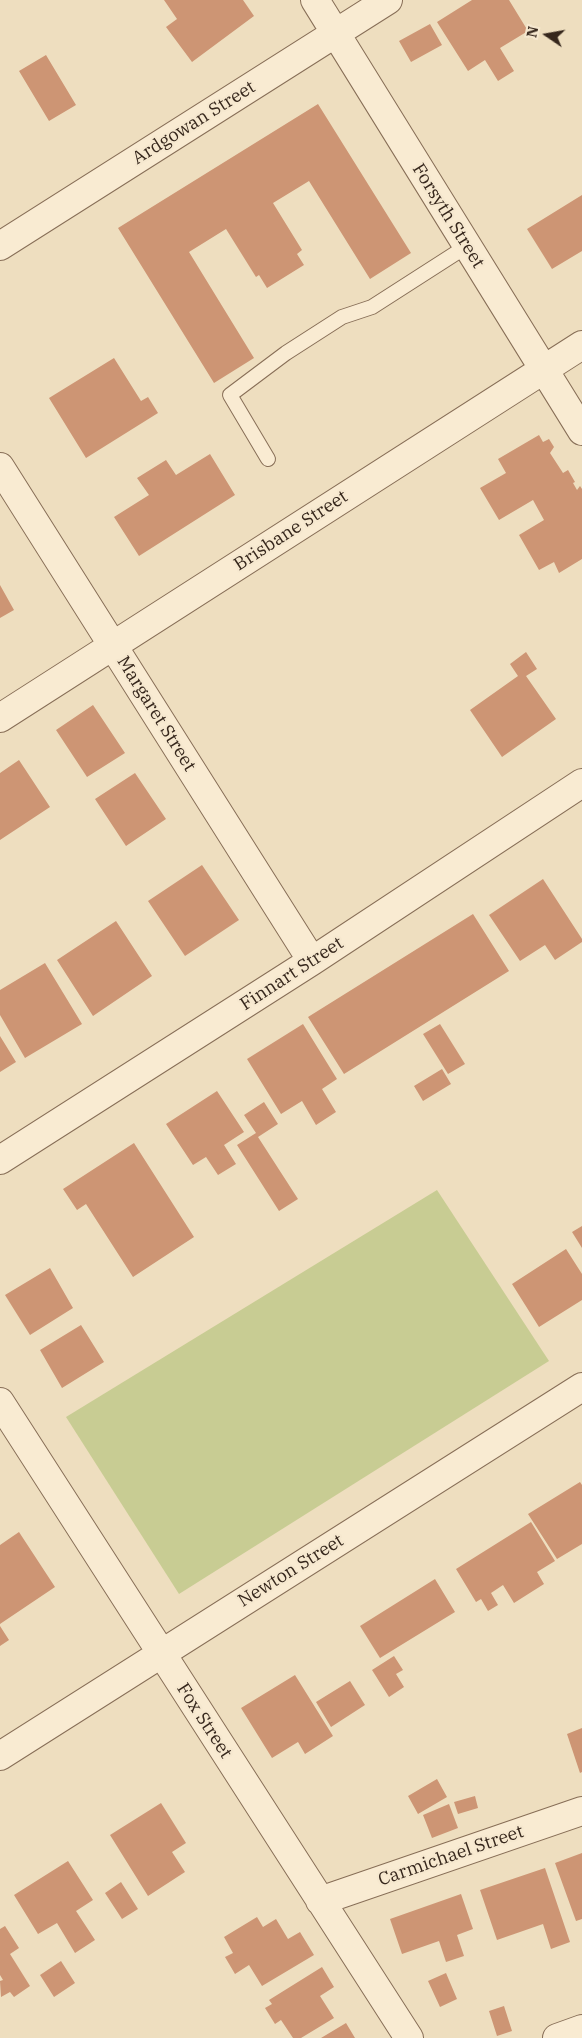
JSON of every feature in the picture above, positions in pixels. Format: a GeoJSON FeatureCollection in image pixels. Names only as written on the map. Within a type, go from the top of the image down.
{"type":"FeatureCollection","features":[{"type":"Feature","properties":{"kind":"street","name":"Forsyth Street"},"geometry":{"type":"LineString","coordinates":[[315,0],[582,432]]}},
{"type":"Feature","properties":{"kind":"street","name":"Ardgowan Street"},"geometry":{"type":"LineString","coordinates":[[0,246],[388,0]]}},
{"type":"Feature","properties":{"kind":"street","name":"Brisbane Street"},"geometry":{"type":"LineString","coordinates":[[0,718],[582,345]]}},
{"type":"Feature","properties":{"kind":"street","name":"Margaret Street"},"geometry":{"type":"LineString","coordinates":[[0,467],[312,962]]}},
{"type":"Feature","properties":{"kind":"street","name":"Finnart Street"},"geometry":{"type":"LineString","coordinates":[[0,1160],[312,962],[582,783]]}},
{"type":"Feature","properties":{"kind":"street","name":"Newton Street"},"geometry":{"type":"LineString","coordinates":[[0,1756],[582,1387]]}},
{"type":"Feature","properties":{"kind":"street","name":"Fox Street"},"geometry":{"type":"LineString","coordinates":[[0,1402],[409,2038]]}},
{"type":"Feature","properties":{"kind":"street","name":"Carmichael Street"},"geometry":{"type":"LineString","coordinates":[[320,1901],[582,1812]]}},
{"type":"Feature","properties":{"kind":"street"},"geometry":{"type":"LineString","coordinates":[[557,2038],[582,2029]]}},
{"type":"Feature","properties":{"kind":"lane"},"geometry":{"type":"LineString","coordinates":[[268,459],[230,395],[286,353],[342,317],[372,307],[467,246]]}},
{"type":"Feature","properties":{"kind":"green space"},"geometry":{"type":"Polygon","coordinates":[[[437,1190],[549,1361],[179,1594],[66,1417],[437,1190]]]}},
{"type":"Feature","properties":{"kind":"building"},"geometry":{"type":"Polygon","coordinates":[[[164,0],[243,0],[254,16],[192,62],[166,27],[177,19],[164,0]]]}},
{"type":"Feature","properties":{"kind":"building"},"geometry":{"type":"Polygon","coordinates":[[[472,0],[509,0],[528,31],[500,48],[514,71],[498,81],[485,60],[468,71],[437,22],[472,0]]]}},
{"type":"Feature","properties":{"kind":"building"},"geometry":{"type":"Polygon","coordinates":[[[430,24],[442,45],[411,62],[399,41],[430,24]]]}},
{"type":"Feature","properties":{"kind":"building"},"geometry":{"type":"Polygon","coordinates":[[[46,55],[76,105],[49,121],[19,71],[46,55]]]}},
{"type":"Feature","properties":{"kind":"building"},"geometry":{"type":"Polygon","coordinates":[[[318,104],[411,253],[370,279],[309,181],[273,203],[302,250],[297,254],[304,265],[267,288],[259,275],[256,277],[226,229],[189,252],[254,358],[214,383],[118,228],[318,104]]]}},
{"type":"Feature","properties":{"kind":"building"},"geometry":{"type":"Polygon","coordinates":[[[582,195],[582,251],[552,269],[527,229],[582,195]]]}},
{"type":"Feature","properties":{"kind":"building"},"geometry":{"type":"Polygon","coordinates":[[[114,358],[141,401],[148,397],[158,413],[86,458],[49,398],[114,358]]]}},
{"type":"Feature","properties":{"kind":"building"},"geometry":{"type":"Polygon","coordinates":[[[539,435],[543,442],[549,439],[554,447],[550,453],[563,473],[568,470],[577,490],[580,486],[582,489],[582,559],[559,573],[554,562],[539,570],[519,535],[544,520],[533,500],[499,520],[480,488],[506,473],[498,459],[539,435]]]}},
{"type":"Feature","properties":{"kind":"building"},"geometry":{"type":"Polygon","coordinates":[[[210,454],[235,495],[139,556],[114,517],[149,495],[137,478],[166,460],[176,475],[210,454]]]}},
{"type":"Feature","properties":{"kind":"building"},"geometry":{"type":"Polygon","coordinates":[[[0,585],[14,610],[0,618],[0,585]]]}},
{"type":"Feature","properties":{"kind":"building"},"geometry":{"type":"Polygon","coordinates":[[[526,652],[537,669],[526,676],[556,719],[502,757],[470,710],[518,676],[510,664],[526,652]]]}},
{"type":"Feature","properties":{"kind":"building"},"geometry":{"type":"Polygon","coordinates":[[[93,705],[125,753],[87,777],[56,730],[93,705]]]}},
{"type":"Feature","properties":{"kind":"building"},"geometry":{"type":"Polygon","coordinates":[[[19,760],[50,807],[0,840],[0,773],[19,760]]]}},
{"type":"Feature","properties":{"kind":"building"},"geometry":{"type":"Polygon","coordinates":[[[135,773],[166,819],[126,846],[95,799],[135,773]]]}},
{"type":"Feature","properties":{"kind":"building"},"geometry":{"type":"Polygon","coordinates":[[[202,865],[239,920],[185,956],[148,901],[202,865]]]}},
{"type":"Feature","properties":{"kind":"building"},"geometry":{"type":"Polygon","coordinates":[[[543,879],[582,939],[582,942],[555,960],[545,945],[520,961],[489,915],[543,879]]]}},
{"type":"Feature","properties":{"kind":"building"},"geometry":{"type":"Polygon","coordinates":[[[473,914],[509,971],[344,1074],[308,1017],[473,914]]]}},
{"type":"Feature","properties":{"kind":"building"},"geometry":{"type":"Polygon","coordinates":[[[116,921],[152,976],[93,1016],[57,960],[116,921]]]}},
{"type":"Feature","properties":{"kind":"building"},"geometry":{"type":"Polygon","coordinates":[[[45,963],[82,1024],[25,1058],[0,1015],[0,990],[45,963]]]}},
{"type":"Feature","properties":{"kind":"building"},"geometry":{"type":"Polygon","coordinates":[[[303,1024],[337,1079],[322,1089],[336,1112],[316,1125],[302,1101],[281,1114],[247,1059],[303,1024]]]}},
{"type":"Feature","properties":{"kind":"building"},"geometry":{"type":"Polygon","coordinates":[[[440,1024],[465,1064],[448,1074],[423,1034],[440,1024]]]}},
{"type":"Feature","properties":{"kind":"building"},"geometry":{"type":"Polygon","coordinates":[[[0,1036],[16,1062],[0,1072],[0,1036]]]}},
{"type":"Feature","properties":{"kind":"building"},"geometry":{"type":"Polygon","coordinates":[[[442,1069],[451,1084],[423,1101],[414,1086],[442,1069]]]}},
{"type":"Feature","properties":{"kind":"building"},"geometry":{"type":"Polygon","coordinates":[[[217,1091],[244,1132],[224,1145],[236,1164],[218,1175],[206,1157],[193,1165],[166,1124],[217,1091]]]}},
{"type":"Feature","properties":{"kind":"building"},"geometry":{"type":"Polygon","coordinates":[[[264,1102],[278,1124],[258,1137],[298,1199],[279,1211],[237,1145],[256,1133],[244,1115],[264,1102]]]}},
{"type":"Feature","properties":{"kind":"building"},"geometry":{"type":"Polygon","coordinates":[[[134,1143],[194,1237],[133,1277],[86,1204],[77,1210],[63,1189],[134,1143]]]}},
{"type":"Feature","properties":{"kind":"building"},"geometry":{"type":"Polygon","coordinates":[[[582,1226],[582,1248],[572,1232],[582,1226]]]}},
{"type":"Feature","properties":{"kind":"building"},"geometry":{"type":"Polygon","coordinates":[[[566,1249],[582,1274],[582,1300],[539,1327],[512,1284],[566,1249]]]}},
{"type":"Feature","properties":{"kind":"building"},"geometry":{"type":"Polygon","coordinates":[[[50,1268],[73,1308],[30,1335],[5,1295],[50,1268]]]}},
{"type":"Feature","properties":{"kind":"building"},"geometry":{"type":"Polygon","coordinates":[[[81,1325],[104,1362],[62,1388],[40,1350],[81,1325]]]}},
{"type":"Feature","properties":{"kind":"building"},"geometry":{"type":"Polygon","coordinates":[[[580,1482],[582,1485],[582,1544],[557,1559],[528,1514],[580,1482]]]}},
{"type":"Feature","properties":{"kind":"building"},"geometry":{"type":"Polygon","coordinates":[[[531,1522],[555,1561],[537,1572],[544,1584],[514,1603],[503,1585],[491,1593],[498,1605],[488,1611],[481,1599],[476,1602],[456,1569],[531,1522]]]}},
{"type":"Feature","properties":{"kind":"building"},"geometry":{"type":"Polygon","coordinates":[[[19,1532],[55,1587],[0,1624],[0,1545],[19,1532]]]}},
{"type":"Feature","properties":{"kind":"building"},"geometry":{"type":"Polygon","coordinates":[[[435,1579],[455,1612],[380,1658],[360,1626],[435,1579]]]}},
{"type":"Feature","properties":{"kind":"building"},"geometry":{"type":"Polygon","coordinates":[[[0,1626],[9,1640],[0,1646],[0,1626]]]}},
{"type":"Feature","properties":{"kind":"building"},"geometry":{"type":"Polygon","coordinates":[[[394,1656],[403,1670],[396,1674],[404,1687],[389,1697],[372,1670],[394,1656]]]}},
{"type":"Feature","properties":{"kind":"building"},"geometry":{"type":"Polygon","coordinates":[[[295,1675],[333,1736],[305,1754],[298,1742],[272,1758],[241,1708],[295,1675]]]}},
{"type":"Feature","properties":{"kind":"building"},"geometry":{"type":"Polygon","coordinates":[[[350,1681],[365,1705],[331,1727],[316,1702],[350,1681]]]}},
{"type":"Feature","properties":{"kind":"building"},"geometry":{"type":"Polygon","coordinates":[[[582,1728],[582,1772],[580,1773],[567,1734],[582,1728]]]}},
{"type":"Feature","properties":{"kind":"building"},"geometry":{"type":"Polygon","coordinates":[[[437,1779],[447,1797],[418,1814],[408,1796],[437,1779]]]}},
{"type":"Feature","properties":{"kind":"building"},"geometry":{"type":"Polygon","coordinates":[[[475,1796],[478,1808],[458,1814],[454,1802],[475,1796]]]}},
{"type":"Feature","properties":{"kind":"building"},"geometry":{"type":"Polygon","coordinates":[[[161,1803],[186,1843],[172,1852],[185,1872],[148,1896],[110,1835],[161,1803]]]}},
{"type":"Feature","properties":{"kind":"building"},"geometry":{"type":"Polygon","coordinates":[[[449,1804],[458,1828],[432,1838],[423,1815],[449,1804]]]}},
{"type":"Feature","properties":{"kind":"building"},"geometry":{"type":"Polygon","coordinates":[[[582,1853],[582,1919],[576,1921],[555,1863],[582,1853]]]}},
{"type":"Feature","properties":{"kind":"building"},"geometry":{"type":"Polygon","coordinates":[[[68,1861],[93,1900],[76,1911],[95,1940],[75,1953],[57,1923],[38,1934],[14,1895],[68,1861]]]}},
{"type":"Feature","properties":{"kind":"building"},"geometry":{"type":"Polygon","coordinates":[[[545,1868],[570,1942],[551,1949],[543,1924],[497,1940],[480,1890],[545,1868]]]}},
{"type":"Feature","properties":{"kind":"building"},"geometry":{"type":"Polygon","coordinates":[[[121,1882],[138,1909],[122,1919],[105,1893],[121,1882]]]}},
{"type":"Feature","properties":{"kind":"building"},"geometry":{"type":"Polygon","coordinates":[[[461,1894],[473,1929],[457,1935],[464,1956],[446,1962],[439,1941],[402,1954],[390,1919],[461,1894]]]}},
{"type":"Feature","properties":{"kind":"building"},"geometry":{"type":"Polygon","coordinates":[[[257,1917],[263,1927],[276,1919],[288,1939],[300,1932],[314,1955],[262,1986],[249,1965],[235,1974],[225,1957],[233,1953],[224,1937],[257,1917]]]}},
{"type":"Feature","properties":{"kind":"building"},"geometry":{"type":"Polygon","coordinates":[[[5,1926],[19,1948],[10,1954],[30,1986],[14,1997],[10,1992],[1,1997],[0,1981],[3,1980],[0,1975],[0,1929],[5,1926]]]}},
{"type":"Feature","properties":{"kind":"building"},"geometry":{"type":"Polygon","coordinates":[[[61,1961],[75,1983],[54,1997],[40,1975],[61,1961]]]}},
{"type":"Feature","properties":{"kind":"building"},"geometry":{"type":"Polygon","coordinates":[[[322,1967],[334,1987],[320,1996],[334,2018],[301,2038],[293,2038],[281,2020],[275,2024],[265,2008],[272,2004],[269,2000],[322,1967]]]}},
{"type":"Feature","properties":{"kind":"building"},"geometry":{"type":"Polygon","coordinates":[[[446,1973],[457,1999],[440,2007],[428,1981],[446,1973]]]}},
{"type":"Feature","properties":{"kind":"building"},"geometry":{"type":"Polygon","coordinates":[[[504,2006],[512,2031],[497,2036],[489,2011],[504,2006]]]}},
{"type":"Feature","properties":{"kind":"building"},"geometry":{"type":"Polygon","coordinates":[[[346,2023],[355,2038],[321,2038],[346,2023]]]}}]}
